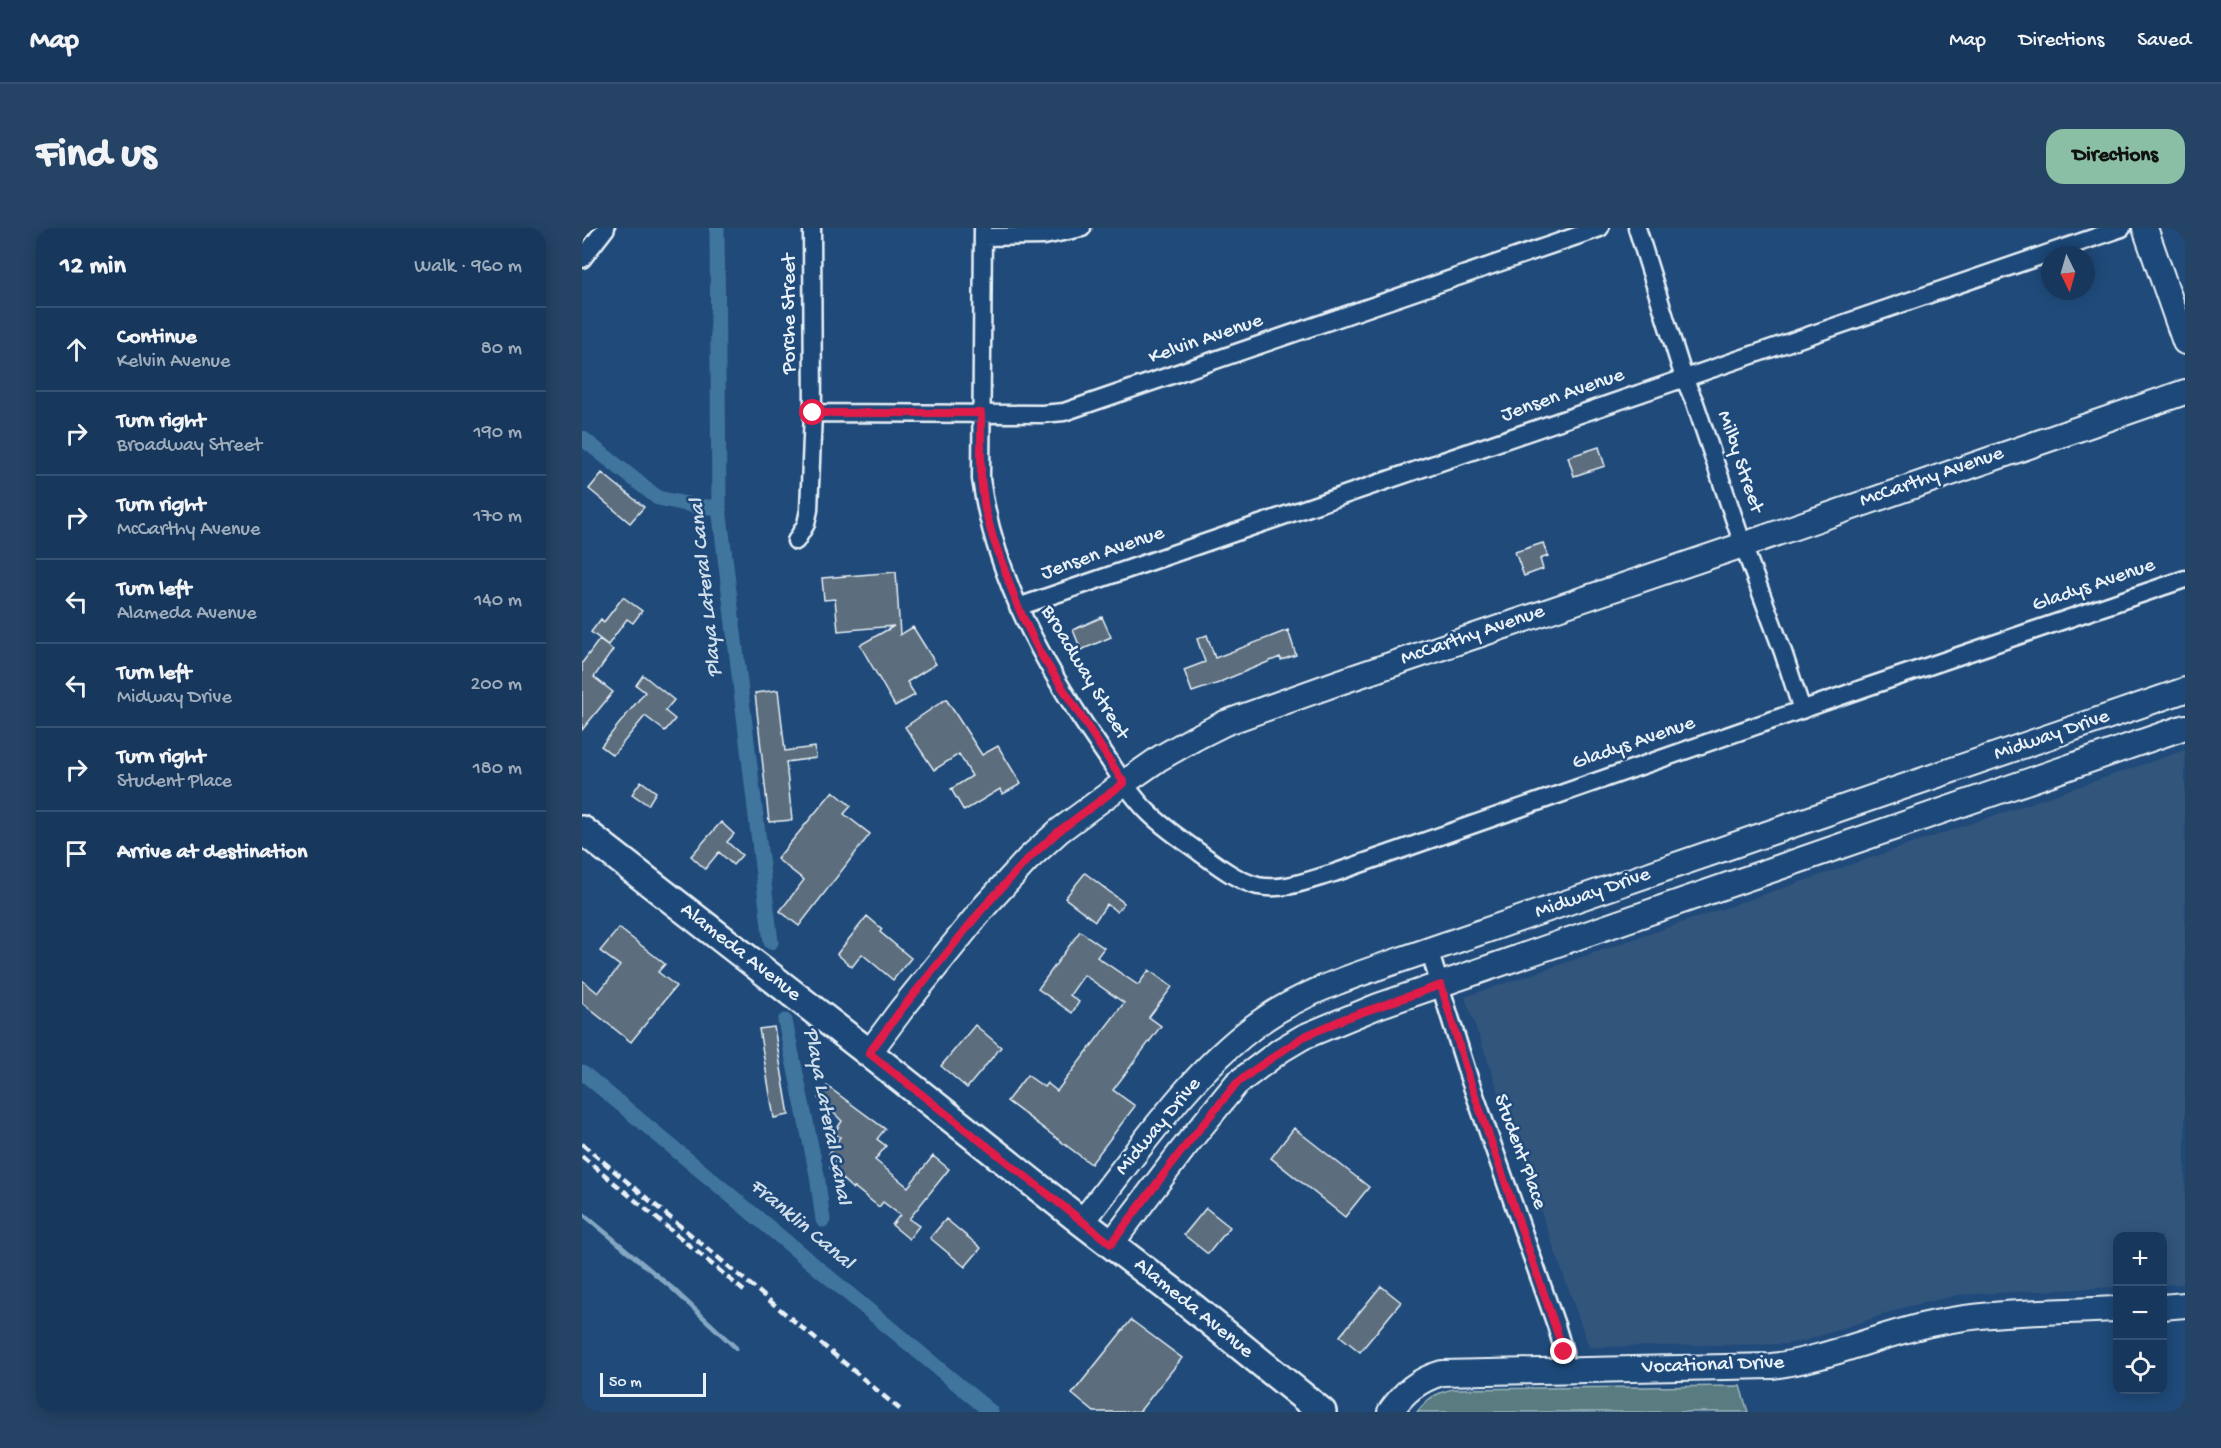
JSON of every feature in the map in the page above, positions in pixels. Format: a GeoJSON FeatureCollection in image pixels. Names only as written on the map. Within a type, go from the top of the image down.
{"type":"FeatureCollection","features":[{"type":"Feature","properties":{"kind":"main road"},"geometry":{"type":"LineString","coordinates":[[2145,228],[2185,342]]}},
{"type":"Feature","properties":{"kind":"main road","name":"McCarthy Avenue"},"geometry":{"type":"LineString","coordinates":[[869,1053],[984,907],[1028,859],[1059,831],[1160,758],[1225,723],[2185,392]]}},
{"type":"Feature","properties":{"kind":"main road","name":"Midway Drive"},"geometry":{"type":"LineString","coordinates":[[1082,1222],[1176,1104],[1213,1064],[1243,1035],[1275,1012],[1308,994],[1429,950],[2185,690]]}},
{"type":"Feature","properties":{"kind":"main road","name":"Midway Drive"},"geometry":{"type":"LineString","coordinates":[[1111,1244],[1236,1084],[1303,1037],[1346,1018],[2185,727]]}},
{"type":"Feature","properties":{"kind":"main road","name":"Alameda Avenue"},"geometry":{"type":"LineString","coordinates":[[582,830],[1180,1297],[1322,1412]]}},
{"type":"Feature","properties":{"kind":"main road"},"geometry":{"type":"LineString","coordinates":[[2167,1307],[2185,1305]]}},
{"type":"Feature","properties":{"kind":"main road","name":"Vocational Drive"},"geometry":{"type":"LineString","coordinates":[[1390,1412],[1415,1384],[1442,1373],[1772,1366],[1811,1360],[1934,1323],[1996,1316],[2113,1309]]}},
{"type":"Feature","properties":{"kind":"street"},"geometry":{"type":"LineString","coordinates":[[582,259],[606,228]]}},
{"type":"Feature","properties":{"kind":"street","name":"Porche Street"},"geometry":{"type":"LineString","coordinates":[[796,542],[806,524],[809,510],[813,413],[812,228]]}},
{"type":"Feature","properties":{"kind":"street"},"geometry":{"type":"LineString","coordinates":[[983,233],[1044,236],[1082,228]]}},
{"type":"Feature","properties":{"kind":"street","name":"Kelvin Avenue"},"geometry":{"type":"LineString","coordinates":[[813,413],[1042,414],[1077,409],[1600,228]]}},
{"type":"Feature","properties":{"kind":"street","name":"Milby Street"},"geometry":{"type":"LineString","coordinates":[[1636,228],[1684,378],[1695,403],[1802,710]]}},
{"type":"Feature","properties":{"kind":"street","name":"Jensen Avenue"},"geometry":{"type":"LineString","coordinates":[[1018,607],[2122,228]]}},
{"type":"Feature","properties":{"kind":"street","name":"Broadway Street"},"geometry":{"type":"LineString","coordinates":[[983,233],[981,469],[985,509],[1018,607],[1040,653],[1124,783]]}},
{"type":"Feature","properties":{"kind":"street","name":"Gladys Avenue"},"geometry":{"type":"LineString","coordinates":[[1124,783],[1147,811],[1221,868],[1258,886],[1287,887],[1334,873],[2185,579]]}},
{"type":"Feature","properties":{"kind":"street","name":"Student Place"},"geometry":{"type":"LineString","coordinates":[[1429,950],[1469,1078],[1556,1325],[1564,1352],[1563,1369]]}},
{"type":"Feature","properties":{"kind":"shaded area"},"geometry":{"type":"Polygon","coordinates":[[[2185,750],[2185,1284],[2167,1285],[2167,1232],[2113,1232],[2113,1287],[1958,1295],[1906,1307],[1805,1341],[1787,1344],[1589,1347],[1465,997],[2185,750]]]}},
{"type":"Feature","properties":{"kind":"green space"},"geometry":{"type":"Polygon","coordinates":[[[1740,1386],[1748,1412],[1417,1412],[1433,1397],[1453,1389],[1740,1386]]]}},
{"type":"Feature","properties":{"kind":"building"},"geometry":{"type":"Polygon","coordinates":[[[1599,447],[1605,466],[1574,476],[1568,457],[1599,447]]]}},
{"type":"Feature","properties":{"kind":"building"},"geometry":{"type":"Polygon","coordinates":[[[602,473],[644,507],[630,523],[589,489],[602,473]]]}},
{"type":"Feature","properties":{"kind":"building"},"geometry":{"type":"Polygon","coordinates":[[[1543,543],[1548,556],[1540,559],[1543,569],[1524,576],[1515,552],[1543,543]]]}},
{"type":"Feature","properties":{"kind":"building"},"geometry":{"type":"Polygon","coordinates":[[[896,572],[900,635],[913,627],[936,664],[907,682],[915,695],[895,706],[860,645],[894,626],[838,631],[835,599],[824,600],[822,578],[896,572]]]}},
{"type":"Feature","properties":{"kind":"building"},"geometry":{"type":"Polygon","coordinates":[[[623,597],[642,611],[633,623],[627,619],[608,645],[591,632],[601,619],[604,622],[623,597]]]}},
{"type":"Feature","properties":{"kind":"building"},"geometry":{"type":"Polygon","coordinates":[[[1102,617],[1111,637],[1081,650],[1073,630],[1102,617]]]}},
{"type":"Feature","properties":{"kind":"building"},"geometry":{"type":"Polygon","coordinates":[[[1288,630],[1296,655],[1281,660],[1280,657],[1192,692],[1184,670],[1205,662],[1197,639],[1207,635],[1215,658],[1288,630]]]}},
{"type":"Feature","properties":{"kind":"building"},"geometry":{"type":"Polygon","coordinates":[[[599,640],[613,650],[594,677],[613,692],[582,730],[582,663],[599,640]]]}},
{"type":"Feature","properties":{"kind":"building"},"geometry":{"type":"Polygon","coordinates":[[[643,675],[674,700],[665,711],[675,719],[665,731],[645,716],[613,755],[601,746],[645,692],[636,685],[643,675]]]}},
{"type":"Feature","properties":{"kind":"building"},"geometry":{"type":"Polygon","coordinates":[[[778,690],[785,751],[815,747],[816,758],[786,762],[792,820],[769,822],[755,693],[778,690]]]}},
{"type":"Feature","properties":{"kind":"building"},"geometry":{"type":"Polygon","coordinates":[[[946,699],[982,755],[998,746],[1021,784],[1003,794],[1000,789],[964,811],[951,789],[972,776],[959,754],[934,770],[905,727],[946,699]]]}},
{"type":"Feature","properties":{"kind":"building"},"geometry":{"type":"Polygon","coordinates":[[[641,781],[656,792],[648,805],[632,794],[641,781]]]}},
{"type":"Feature","properties":{"kind":"building"},"geometry":{"type":"Polygon","coordinates":[[[833,791],[851,806],[844,814],[870,834],[799,926],[780,911],[804,880],[777,859],[833,791]]]}},
{"type":"Feature","properties":{"kind":"building"},"geometry":{"type":"Polygon","coordinates":[[[721,822],[734,834],[727,842],[742,855],[733,865],[719,852],[705,869],[691,856],[721,822]]]}},
{"type":"Feature","properties":{"kind":"building"},"geometry":{"type":"Polygon","coordinates":[[[1085,873],[1124,903],[1117,912],[1107,904],[1095,921],[1065,898],[1085,873]]]}},
{"type":"Feature","properties":{"kind":"building"},"geometry":{"type":"Polygon","coordinates":[[[867,916],[882,929],[880,932],[911,958],[893,980],[862,954],[852,967],[837,954],[867,916]]]}},
{"type":"Feature","properties":{"kind":"building"},"geometry":{"type":"Polygon","coordinates":[[[619,928],[665,964],[658,972],[676,986],[631,1042],[582,1003],[582,980],[598,993],[620,966],[600,951],[619,928]]]}},
{"type":"Feature","properties":{"kind":"building"},"geometry":{"type":"Polygon","coordinates":[[[1080,931],[1104,948],[1097,957],[1138,985],[1149,970],[1172,987],[1149,1017],[1161,1026],[1113,1090],[1135,1106],[1091,1164],[1007,1101],[1027,1075],[1044,1087],[1047,1083],[1057,1091],[1124,1003],[1084,975],[1070,995],[1079,1002],[1072,1013],[1038,989],[1080,931]]]}},
{"type":"Feature","properties":{"kind":"building"},"geometry":{"type":"Polygon","coordinates":[[[975,1025],[1001,1047],[967,1088],[941,1066],[975,1025]]]}},
{"type":"Feature","properties":{"kind":"building"},"geometry":{"type":"Polygon","coordinates":[[[774,1027],[789,1115],[774,1118],[759,1029],[774,1027]]]}},
{"type":"Feature","properties":{"kind":"building"},"geometry":{"type":"Polygon","coordinates":[[[827,1086],[885,1129],[877,1139],[886,1146],[875,1160],[908,1187],[933,1156],[949,1169],[909,1219],[919,1226],[909,1239],[892,1225],[900,1215],[883,1202],[879,1207],[854,1187],[853,1189],[830,1168],[836,1160],[829,1154],[840,1137],[834,1133],[842,1121],[818,1098],[827,1086]]]}},
{"type":"Feature","properties":{"kind":"building"},"geometry":{"type":"Polygon","coordinates":[[[1294,1128],[1369,1187],[1345,1217],[1271,1158],[1294,1128]]]}},
{"type":"Feature","properties":{"kind":"building"},"geometry":{"type":"Polygon","coordinates":[[[1206,1208],[1230,1227],[1208,1254],[1184,1235],[1206,1208]]]}},
{"type":"Feature","properties":{"kind":"building"},"geometry":{"type":"Polygon","coordinates":[[[946,1219],[981,1248],[965,1267],[930,1238],[946,1219]]]}},
{"type":"Feature","properties":{"kind":"building"},"geometry":{"type":"Polygon","coordinates":[[[1381,1286],[1401,1302],[1360,1352],[1340,1336],[1381,1286]]]}},
{"type":"Feature","properties":{"kind":"building"},"geometry":{"type":"Polygon","coordinates":[[[1131,1320],[1182,1358],[1139,1412],[1094,1412],[1072,1394],[1131,1320]]]}},
{"type":"Feature","properties":{"kind":"waterway","name":"Playa Lateral Canal"},"geometry":{"type":"LineString","coordinates":[[717,228],[719,507],[771,942]]}},
{"type":"Feature","properties":{"kind":"waterway"},"geometry":{"type":"LineString","coordinates":[[582,438],[658,498],[700,507],[719,507]]}},
{"type":"Feature","properties":{"kind":"waterway","name":"Playa Lateral Canal"},"geometry":{"type":"LineString","coordinates":[[785,1021],[817,1175],[823,1220]]}},
{"type":"Feature","properties":{"kind":"waterway","name":"Franklin Canal"},"geometry":{"type":"LineString","coordinates":[[582,1072],[991,1412]]}},
{"type":"Feature","properties":{"kind":"waterway"},"geometry":{"type":"LineString","coordinates":[[582,1213],[672,1288],[736,1348]]}},
{"type":"Feature","properties":{"kind":"railway"},"geometry":{"type":"LineString","coordinates":[[582,1144],[903,1412]]}},
{"type":"Feature","properties":{"kind":"railway"},"geometry":{"type":"LineString","coordinates":[[582,1156],[744,1291]]}},
{"type":"Feature","properties":{"kind":"route"},"geometry":{"type":"LineString","coordinates":[[813,413],[981,413],[980,459],[985,509],[1018,607],[1040,653],[1082,722],[1124,783],[1059,831],[1028,859],[984,907],[869,1053],[1111,1244],[1236,1084],[1281,1050],[1303,1037],[1346,1018],[1441,985],[1469,1078],[1564,1352]]}}]}
